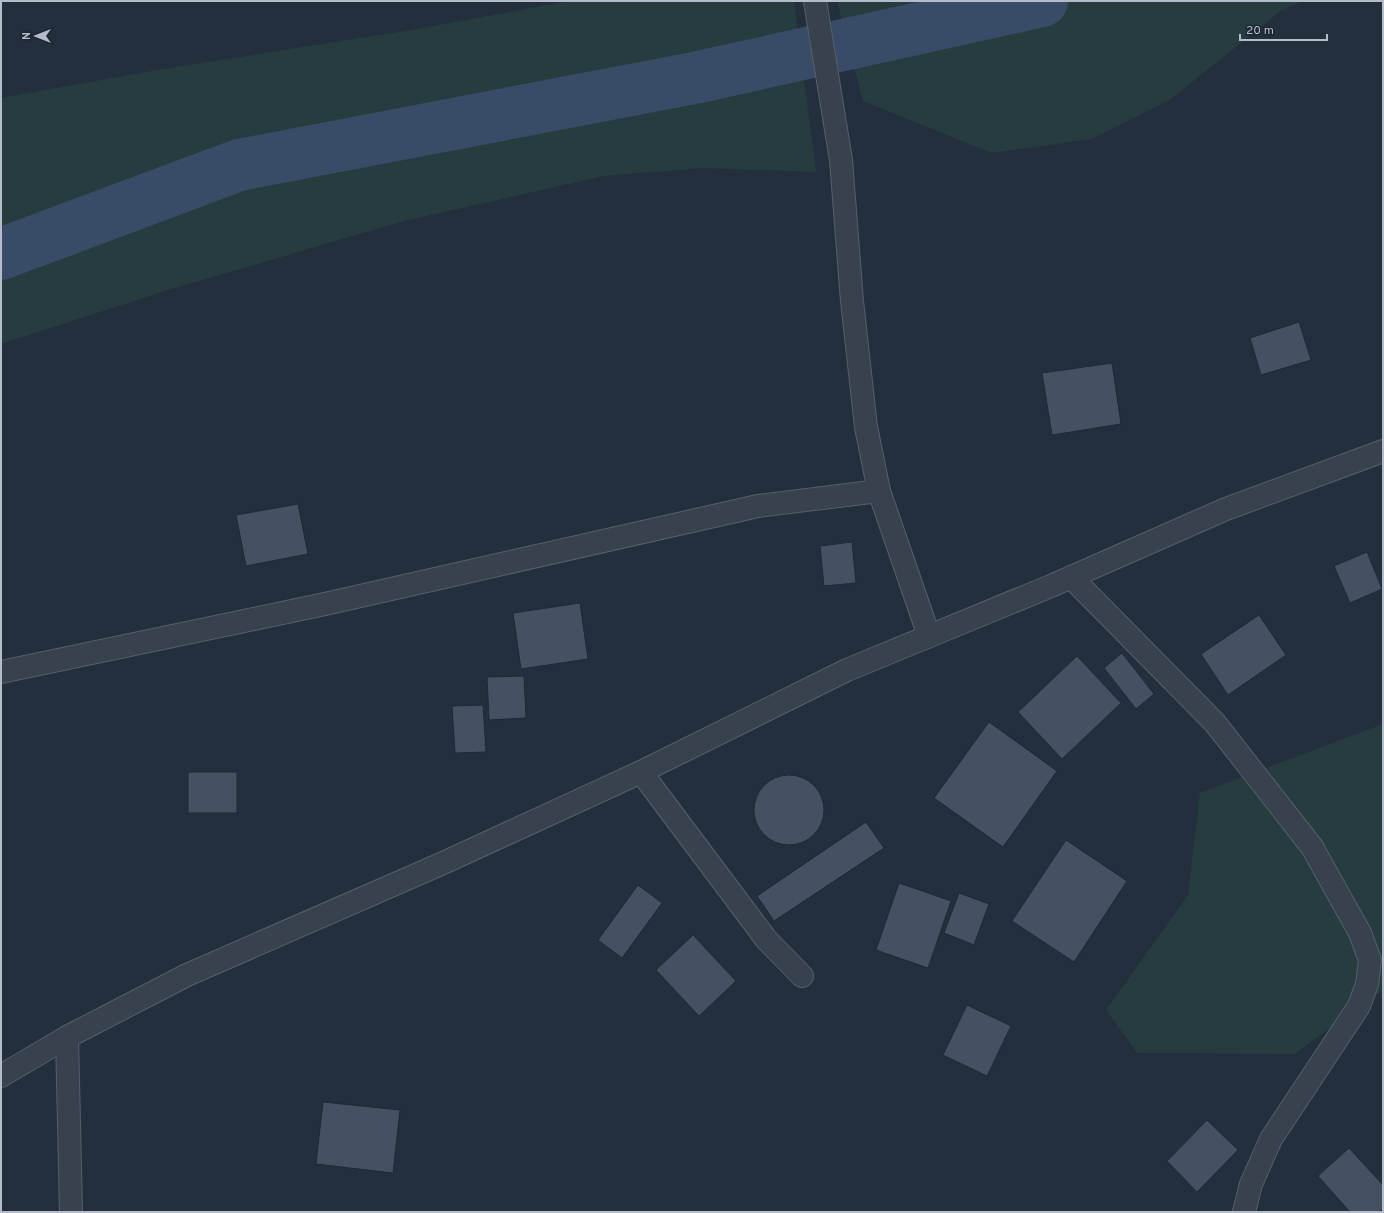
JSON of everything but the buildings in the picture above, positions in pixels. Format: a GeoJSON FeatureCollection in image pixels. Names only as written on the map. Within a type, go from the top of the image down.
{"type":"FeatureCollection","features":[{"type":"Feature","properties":{"kind":"street"},"geometry":{"type":"LineString","coordinates":[[815,1],[841,160],[852,301],[866,427],[879,491],[929,636]]}},
{"type":"Feature","properties":{"kind":"street"},"geometry":{"type":"LineString","coordinates":[[1,1076],[67,1037],[187,975],[441,864],[641,772],[847,670],[1071,577],[1226,509],[1383,451]]}},
{"type":"Feature","properties":{"kind":"street"},"geometry":{"type":"LineString","coordinates":[[1,672],[325,604],[751,508],[879,491]]}},
{"type":"Feature","properties":{"kind":"street"},"geometry":{"type":"LineString","coordinates":[[1071,577],[1215,723],[1312,847],[1360,933],[1370,960],[1367,984],[1359,1006],[1271,1139],[1251,1184],[1244,1212]]}},
{"type":"Feature","properties":{"kind":"street"},"geometry":{"type":"LineString","coordinates":[[641,772],[766,939],[802,976]]}},
{"type":"Feature","properties":{"kind":"street"},"geometry":{"type":"LineString","coordinates":[[67,1037],[71,1212]]}},
{"type":"Feature","properties":{"kind":"green space"},"geometry":{"type":"Polygon","coordinates":[[[570,1],[794,1],[816,172],[702,168],[604,176],[404,221],[165,291],[1,344],[1,98],[157,70],[417,29],[570,1]]]}},
{"type":"Feature","properties":{"kind":"green space"},"geometry":{"type":"Polygon","coordinates":[[[837,1],[1303,1],[1282,10],[1171,99],[1092,139],[991,153],[863,101],[837,1]]]}},
{"type":"Feature","properties":{"kind":"green space"},"geometry":{"type":"Polygon","coordinates":[[[1383,724],[1383,990],[1294,1054],[1137,1053],[1106,1010],[1188,895],[1200,793],[1383,724]]]}},
{"type":"Feature","properties":{"kind":"waterway"},"geometry":{"type":"LineString","coordinates":[[1,254],[239,165],[694,78],[1042,1]]}}]}
